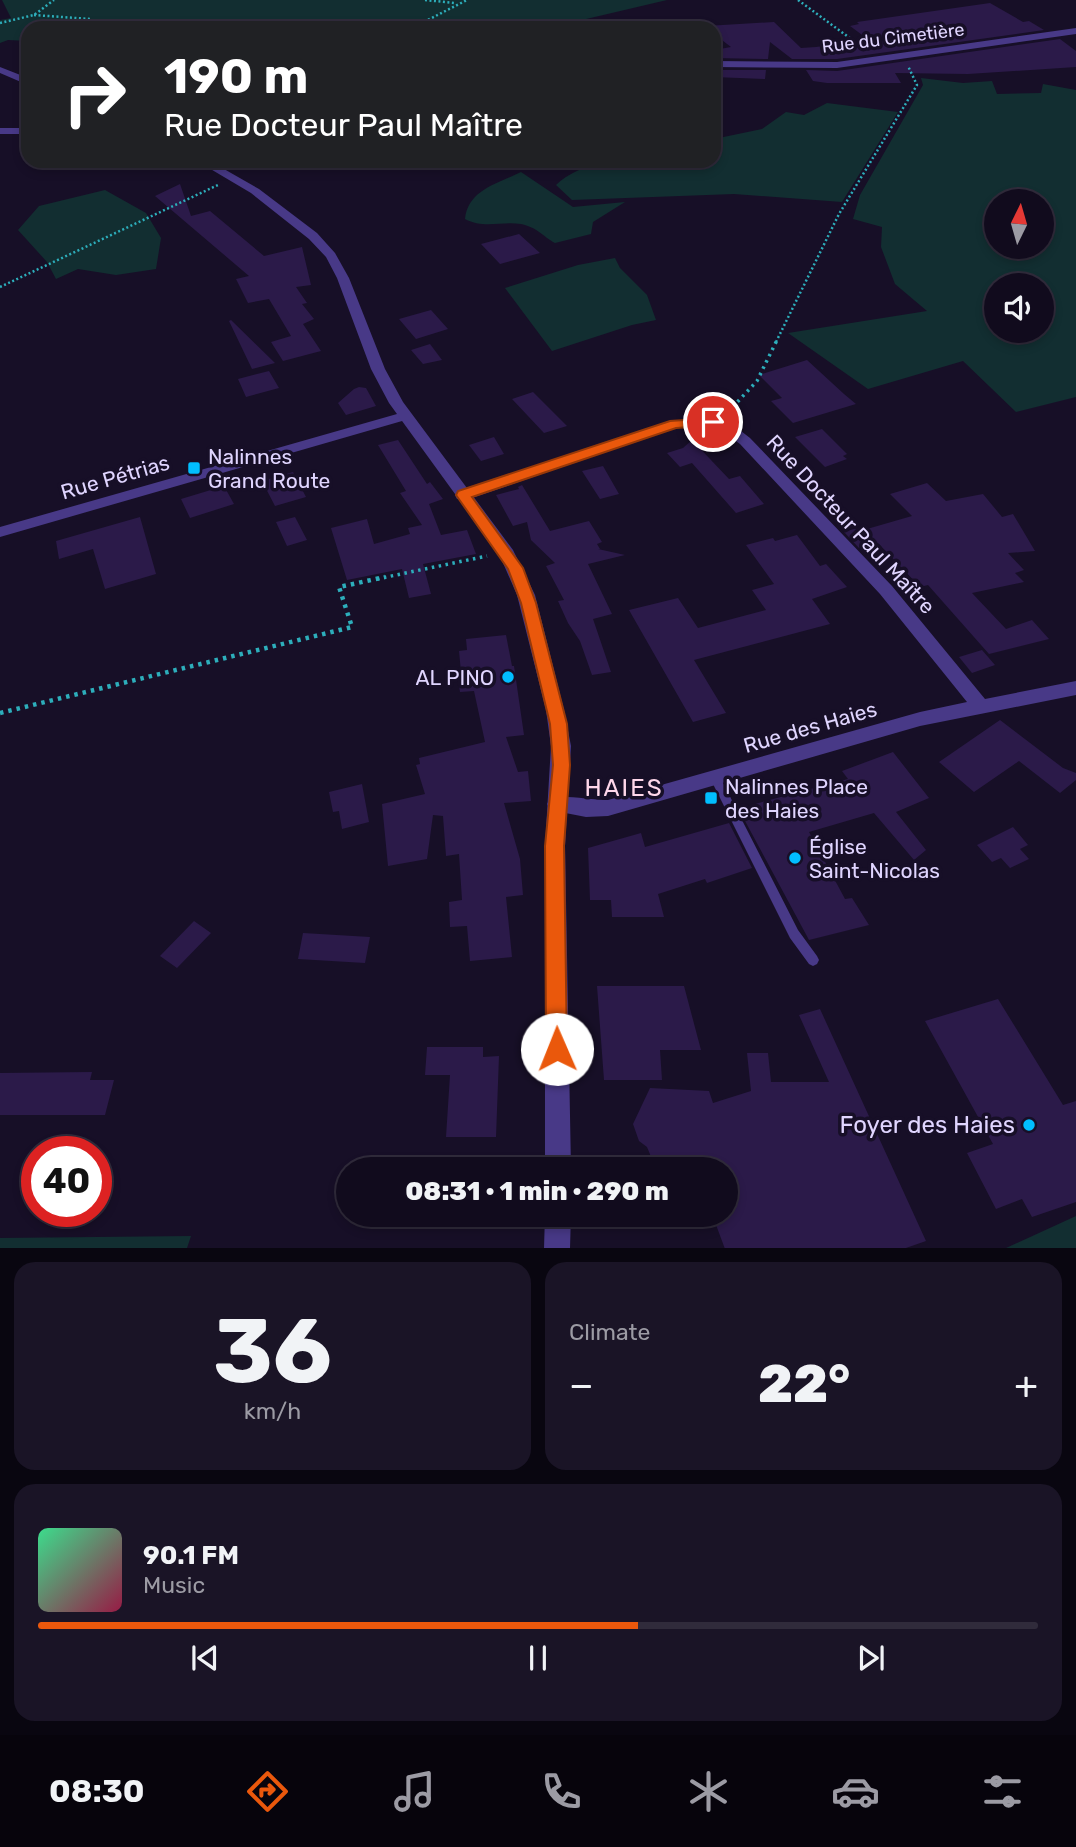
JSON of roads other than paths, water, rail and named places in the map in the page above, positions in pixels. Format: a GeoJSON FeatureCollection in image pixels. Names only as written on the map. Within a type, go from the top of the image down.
{"type":"FeatureCollection","features":[{"type":"Feature","properties":{"kind":"street","name":"Rue du Cimetière"},"geometry":{"type":"LineString","coordinates":[[721,64],[812,66],[879,60],[1076,31]]}},
{"type":"Feature","properties":{"kind":"street"},"geometry":{"type":"LineString","coordinates":[[0,70],[21,79]]}},
{"type":"Feature","properties":{"kind":"street"},"geometry":{"type":"LineString","coordinates":[[0,131],[21,131]]}},
{"type":"Feature","properties":{"kind":"street"},"geometry":{"type":"LineString","coordinates":[[218,169],[313,236],[335,261],[378,369],[404,416],[506,552],[526,595],[555,710],[561,746],[555,853],[558,1157]]}},
{"type":"Feature","properties":{"kind":"street","name":"Rue Pétrias"},"geometry":{"type":"LineString","coordinates":[[0,532],[404,416]]}},
{"type":"Feature","properties":{"kind":"street","name":"Rue Docteur Paul Maître"},"geometry":{"type":"LineString","coordinates":[[463,495],[674,424],[713,422],[727,427],[755,451],[894,600],[981,707]]}},
{"type":"Feature","properties":{"kind":"street","name":"Rue des Haies"},"geometry":{"type":"LineString","coordinates":[[557,804],[586,809],[608,808],[920,719],[1076,688]]}},
{"type":"Feature","properties":{"kind":"street"},"geometry":{"type":"LineString","coordinates":[[557,1248],[558,1227]]}},
{"type":"Feature","properties":{"kind":"lane"},"geometry":{"type":"LineString","coordinates":[[715,778],[794,934],[813,960]]}},
{"type":"Feature","properties":{"kind":"place","name":"Nalinnes Grand Route"},"geometry":{"type":"Point","coordinates":[194,468]}},
{"type":"Feature","properties":{"kind":"place","name":"AL PINO"},"geometry":{"type":"Point","coordinates":[508,677]}},
{"type":"Feature","properties":{"kind":"place","name":"Nalinnes Place des Haies"},"geometry":{"type":"Point","coordinates":[711,798]}},
{"type":"Feature","properties":{"kind":"place","name":"Église Saint-Nicolas"},"geometry":{"type":"Point","coordinates":[795,858]}},
{"type":"Feature","properties":{"kind":"place","name":"Foyer des Haies"},"geometry":{"type":"Point","coordinates":[1029,1125]}},
{"type":"Feature","properties":{"kind":"district","name":"HAIES"},"geometry":{"type":"Point","coordinates":[624,788]}}]}
